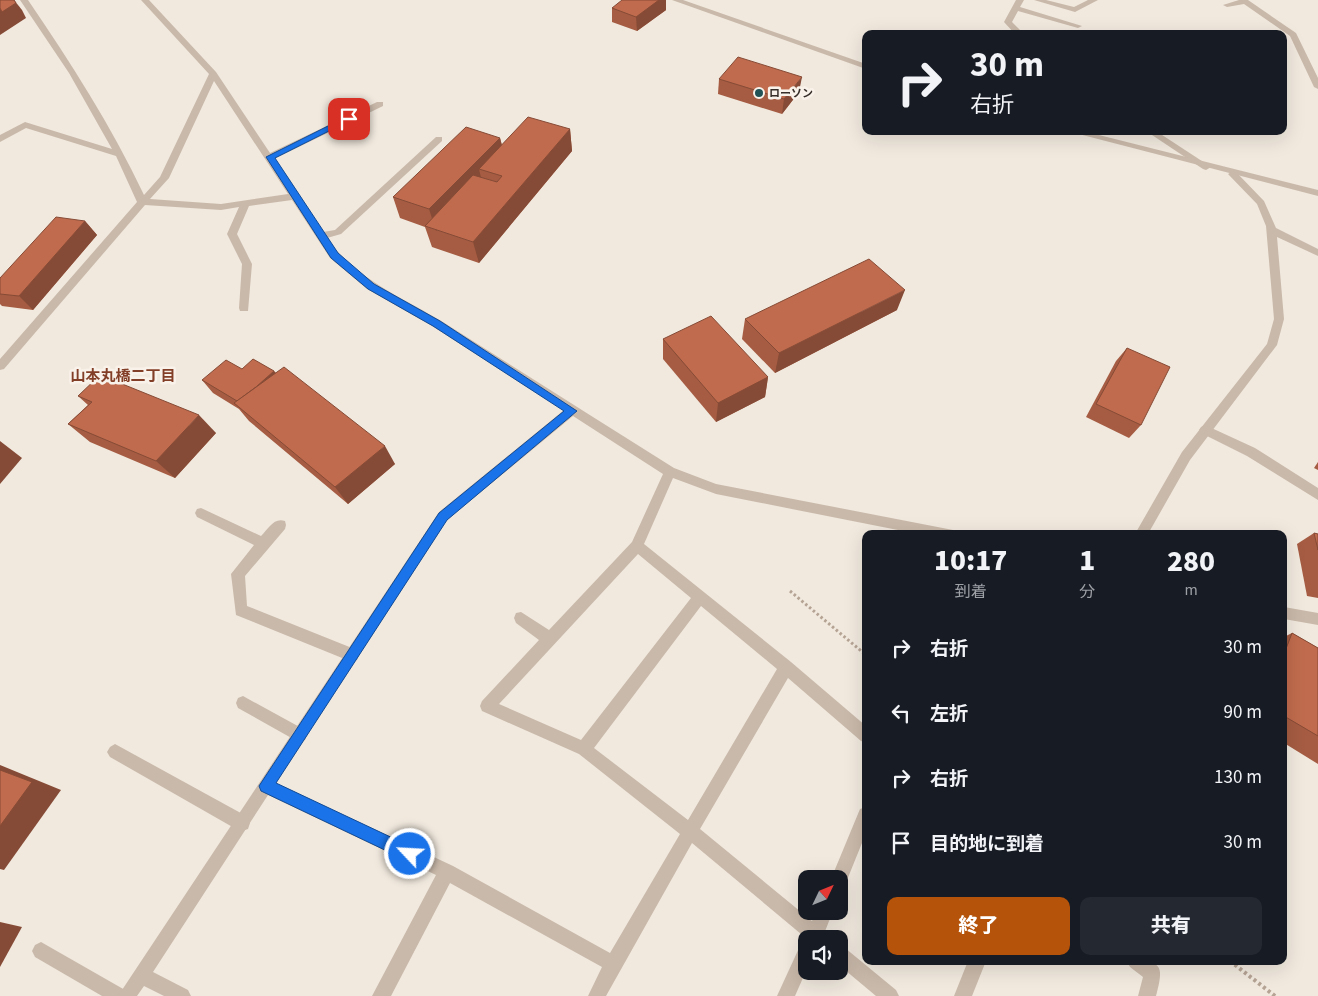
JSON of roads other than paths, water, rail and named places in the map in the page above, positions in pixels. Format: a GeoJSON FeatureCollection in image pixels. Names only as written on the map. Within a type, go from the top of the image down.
{"type":"FeatureCollection","features":[{"type":"Feature","properties":{"kind":"street"},"geometry":{"type":"LineString","coordinates":[[24,0],[71,68],[120,154],[142,202]]}},
{"type":"Feature","properties":{"kind":"street"},"geometry":{"type":"LineString","coordinates":[[146,0],[213,74],[270,157],[334,256],[371,286],[436,323],[670,472],[716,489],[927,530]]}},
{"type":"Feature","properties":{"kind":"street"},"geometry":{"type":"LineString","coordinates":[[676,0],[862,66]]}},
{"type":"Feature","properties":{"kind":"street"},"geometry":{"type":"LineString","coordinates":[[1016,30],[1008,22],[1020,0]]}},
{"type":"Feature","properties":{"kind":"street"},"geometry":{"type":"LineString","coordinates":[[1038,0],[1075,10],[1094,0]]}},
{"type":"Feature","properties":{"kind":"street"},"geometry":{"type":"LineString","coordinates":[[1227,5],[1246,1],[1286,30]]}},
{"type":"Feature","properties":{"kind":"street"},"geometry":{"type":"LineString","coordinates":[[1015,8],[1078,26]]}},
{"type":"Feature","properties":{"kind":"street"},"geometry":{"type":"LineString","coordinates":[[1287,31],[1293,35],[1315,75],[1318,87]]}},
{"type":"Feature","properties":{"kind":"street"},"geometry":{"type":"LineString","coordinates":[[0,366],[164,178],[213,74]]}},
{"type":"Feature","properties":{"kind":"street"},"geometry":{"type":"LineString","coordinates":[[270,157],[380,104]]}},
{"type":"Feature","properties":{"kind":"street"},"geometry":{"type":"LineString","coordinates":[[0,139],[25,125],[120,154]]}},
{"type":"Feature","properties":{"kind":"street"},"geometry":{"type":"LineString","coordinates":[[1087,135],[1233,174],[1318,193]]}},
{"type":"Feature","properties":{"kind":"street"},"geometry":{"type":"LineString","coordinates":[[1156,135],[1206,167]]}},
{"type":"Feature","properties":{"kind":"street"},"geometry":{"type":"LineString","coordinates":[[322,236],[338,232],[439,139]]}},
{"type":"Feature","properties":{"kind":"street"},"geometry":{"type":"LineString","coordinates":[[1143,530],[1186,456],[1272,345],[1279,319],[1271,230],[1260,203],[1233,174]]}},
{"type":"Feature","properties":{"kind":"street"},"geometry":{"type":"LineString","coordinates":[[142,202],[221,207],[295,196]]}},
{"type":"Feature","properties":{"kind":"street"},"geometry":{"type":"LineString","coordinates":[[244,308],[247,264],[232,234],[246,203]]}},
{"type":"Feature","properties":{"kind":"street"},"geometry":{"type":"LineString","coordinates":[[1271,230],[1318,253]]}},
{"type":"Feature","properties":{"kind":"street"},"geometry":{"type":"LineString","coordinates":[[127,996],[300,736],[443,516],[572,411]]}},
{"type":"Feature","properties":{"kind":"street"},"geometry":{"type":"LineString","coordinates":[[1205,430],[1251,452],[1318,495]]}},
{"type":"Feature","properties":{"kind":"street"},"geometry":{"type":"LineString","coordinates":[[670,472],[637,546],[548,638],[487,706],[584,749],[691,832],[808,930]]}},
{"type":"Feature","properties":{"kind":"street"},"geometry":{"type":"LineString","coordinates":[[202,513],[263,543]]}},
{"type":"Feature","properties":{"kind":"street"},"geometry":{"type":"LineString","coordinates":[[280,525],[238,574],[241,610],[352,655]]}},
{"type":"Feature","properties":{"kind":"street"},"geometry":{"type":"LineString","coordinates":[[637,546],[786,667],[862,733]]}},
{"type":"Feature","properties":{"kind":"street"},"geometry":{"type":"LineString","coordinates":[[584,749],[700,596]]}},
{"type":"Feature","properties":{"kind":"street"},"geometry":{"type":"LineString","coordinates":[[1287,613],[1318,619]]}},
{"type":"Feature","properties":{"kind":"street"},"geometry":{"type":"LineString","coordinates":[[520,618],[548,638]]}},
{"type":"Feature","properties":{"kind":"street"},"geometry":{"type":"LineString","coordinates":[[597,996],[613,964],[786,667]]}},
{"type":"Feature","properties":{"kind":"street"},"geometry":{"type":"LineString","coordinates":[[243,703],[300,736]]}},
{"type":"Feature","properties":{"kind":"street"},"geometry":{"type":"LineString","coordinates":[[115,752],[242,823]]}},
{"type":"Feature","properties":{"kind":"street"},"geometry":{"type":"LineString","coordinates":[[266,786],[446,872],[613,964]]}},
{"type":"Feature","properties":{"kind":"street"},"geometry":{"type":"LineString","coordinates":[[843,870],[862,824]]}},
{"type":"Feature","properties":{"kind":"street"},"geometry":{"type":"LineString","coordinates":[[380,996],[446,872]]}},
{"type":"Feature","properties":{"kind":"street"},"geometry":{"type":"LineString","coordinates":[[41,951],[119,996]]}},
{"type":"Feature","properties":{"kind":"street"},"geometry":{"type":"LineString","coordinates":[[848,961],[890,996]]}},
{"type":"Feature","properties":{"kind":"street"},"geometry":{"type":"LineString","coordinates":[[963,996],[975,965]]}},
{"type":"Feature","properties":{"kind":"street"},"geometry":{"type":"LineString","coordinates":[[1141,965],[1153,974],[1147,996]]}},
{"type":"Feature","properties":{"kind":"street"},"geometry":{"type":"LineString","coordinates":[[786,996],[798,970]]}},
{"type":"Feature","properties":{"kind":"street"},"geometry":{"type":"LineString","coordinates":[[142,975],[182,996]]}},
{"type":"Feature","properties":{"kind":"place","name":"ローソン"},"geometry":{"type":"Point","coordinates":[759,93]}},
{"type":"Feature","properties":{"kind":"district","name":"山本丸橋二丁目"},"geometry":{"type":"Point","coordinates":[123,376]}}]}
